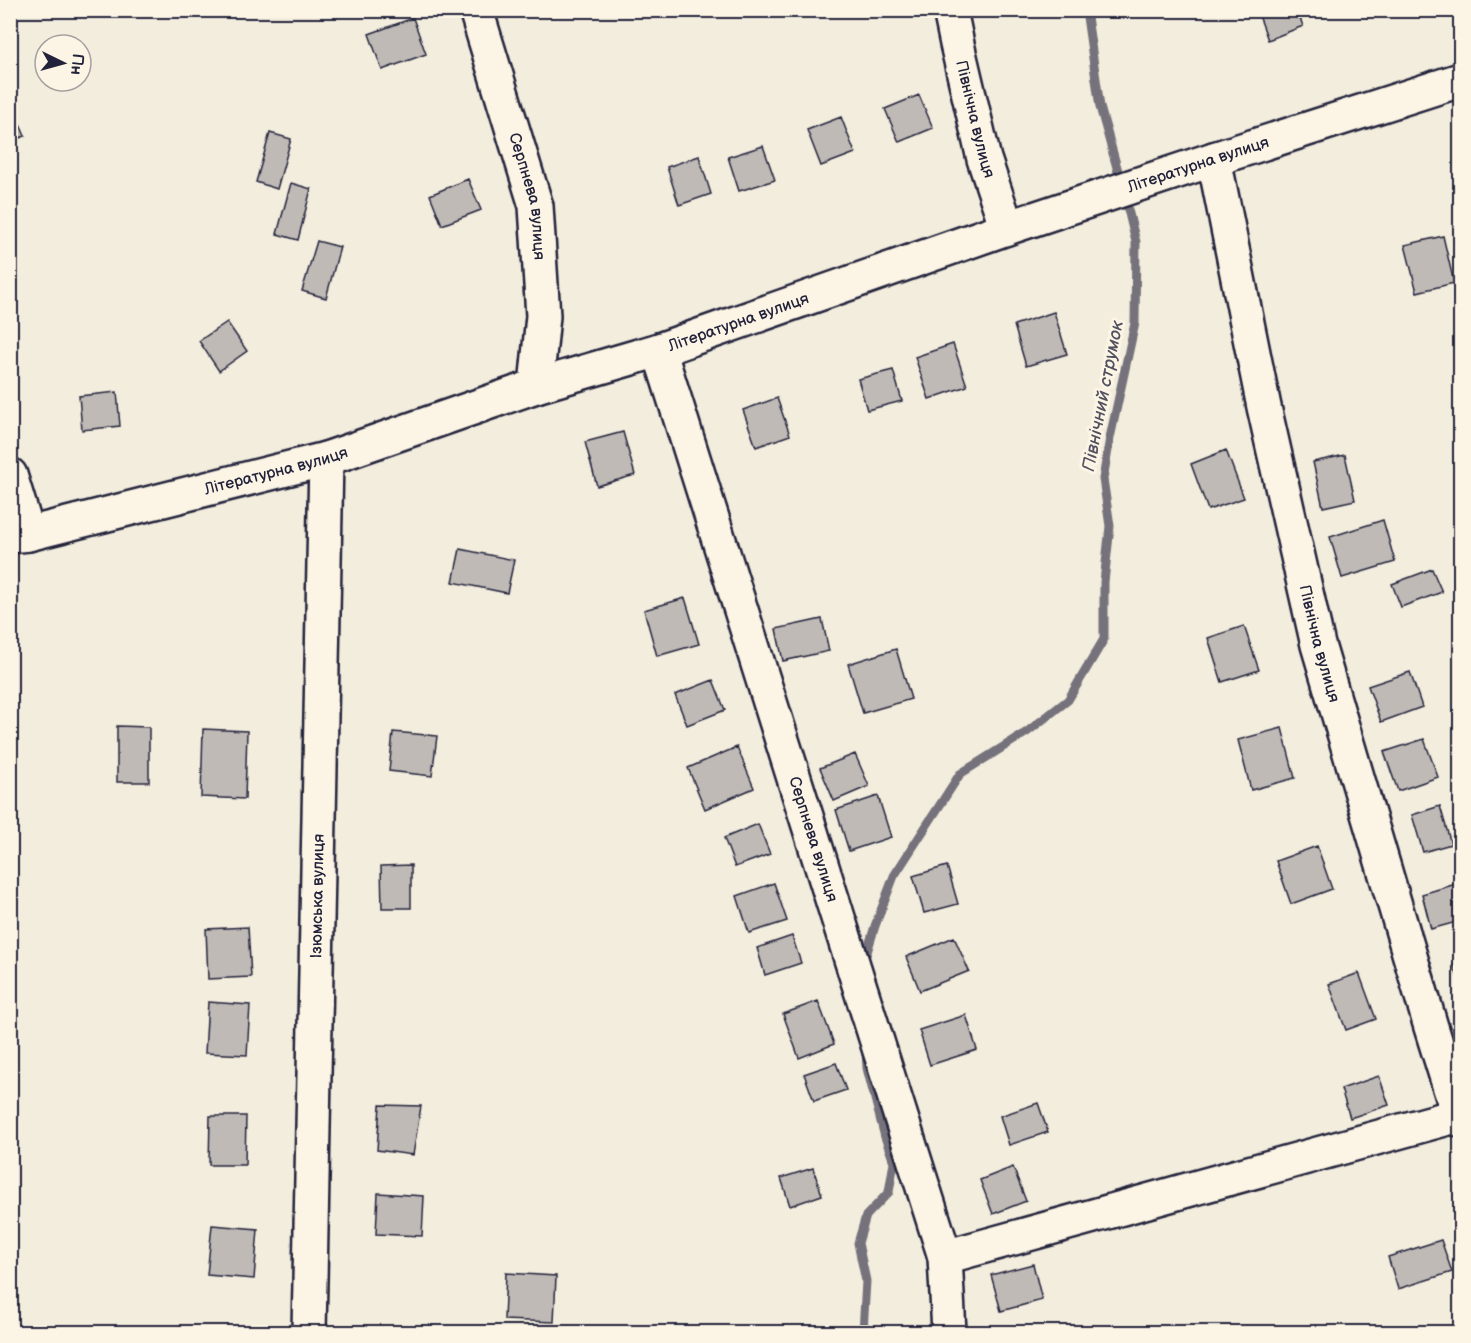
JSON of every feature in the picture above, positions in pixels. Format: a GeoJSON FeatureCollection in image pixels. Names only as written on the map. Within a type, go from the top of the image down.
{"type":"FeatureCollection","features":[{"type":"Feature","properties":{"kind":"street","name":"Серпнева вулиця"},"geometry":{"type":"LineString","coordinates":[[476,10],[536,206],[543,315],[536,387]]}},
{"type":"Feature","properties":{"kind":"street","name":"Північна вулиця"},"geometry":{"type":"LineString","coordinates":[[950,10],[984,159],[1007,228]]}},
{"type":"Feature","properties":{"kind":"street","name":"Літературна вулиця"},"geometry":{"type":"LineString","coordinates":[[19,535],[326,459],[536,387],[659,350],[1007,228],[1461,80]]}},
{"type":"Feature","properties":{"kind":"street","name":"Північна вулиця"},"geometry":{"type":"LineString","coordinates":[[1214,159],[1264,407],[1318,645],[1460,1118]]}},
{"type":"Feature","properties":{"kind":"street","name":"Серпнева вулиця"},"geometry":{"type":"LineString","coordinates":[[659,350],[945,1257],[949,1332]]}},
{"type":"Feature","properties":{"kind":"street","name":"Ізюмська вулиця"},"geometry":{"type":"LineString","coordinates":[[309,1332],[326,459]]}},
{"type":"Feature","properties":{"kind":"street"},"geometry":{"type":"LineString","coordinates":[[10,475],[19,535]]}},
{"type":"Feature","properties":{"kind":"street"},"geometry":{"type":"LineString","coordinates":[[945,1257],[1460,1118]]}},
{"type":"Feature","properties":{"kind":"building"},"geometry":{"type":"Polygon","coordinates":[[[1257,10],[1297,10],[1303,26],[1268,40],[1257,10]]]}},
{"type":"Feature","properties":{"kind":"building"},"geometry":{"type":"Polygon","coordinates":[[[10,16],[17,36],[10,38],[10,16]]]}},
{"type":"Feature","properties":{"kind":"building"},"geometry":{"type":"Polygon","coordinates":[[[413,18],[426,54],[382,70],[369,34],[413,18]]]}},
{"type":"Feature","properties":{"kind":"building"},"geometry":{"type":"Polygon","coordinates":[[[919,95],[933,128],[899,142],[885,109],[919,95]]]}},
{"type":"Feature","properties":{"kind":"building"},"geometry":{"type":"Polygon","coordinates":[[[10,101],[25,136],[10,142],[10,101]]]}},
{"type":"Feature","properties":{"kind":"building"},"geometry":{"type":"Polygon","coordinates":[[[841,117],[855,153],[821,166],[807,130],[841,117]]]}},
{"type":"Feature","properties":{"kind":"building"},"geometry":{"type":"Polygon","coordinates":[[[270,133],[291,139],[277,189],[256,182],[270,133]]]}},
{"type":"Feature","properties":{"kind":"building"},"geometry":{"type":"Polygon","coordinates":[[[763,146],[775,180],[739,191],[728,157],[763,146]]]}},
{"type":"Feature","properties":{"kind":"building"},"geometry":{"type":"Polygon","coordinates":[[[699,156],[711,194],[679,205],[667,167],[699,156]]]}},
{"type":"Feature","properties":{"kind":"building"},"geometry":{"type":"Polygon","coordinates":[[[468,179],[481,210],[442,225],[430,195],[468,179]]]}},
{"type":"Feature","properties":{"kind":"building"},"geometry":{"type":"Polygon","coordinates":[[[291,183],[311,189],[298,240],[277,234],[291,183]]]}},
{"type":"Feature","properties":{"kind":"building"},"geometry":{"type":"Polygon","coordinates":[[[1443,236],[1454,283],[1417,292],[1405,245],[1443,236]]]}},
{"type":"Feature","properties":{"kind":"building"},"geometry":{"type":"Polygon","coordinates":[[[317,241],[340,247],[326,298],[302,291],[317,241]]]}},
{"type":"Feature","properties":{"kind":"building"},"geometry":{"type":"Polygon","coordinates":[[[1054,312],[1067,354],[1026,366],[1014,325],[1054,312]]]}},
{"type":"Feature","properties":{"kind":"building"},"geometry":{"type":"Polygon","coordinates":[[[227,322],[247,351],[219,371],[199,341],[227,322]]]}},
{"type":"Feature","properties":{"kind":"building"},"geometry":{"type":"Polygon","coordinates":[[[953,344],[967,386],[929,399],[915,357],[953,344]]]}},
{"type":"Feature","properties":{"kind":"building"},"geometry":{"type":"Polygon","coordinates":[[[893,370],[902,401],[867,410],[858,379],[893,370]]]}},
{"type":"Feature","properties":{"kind":"building"},"geometry":{"type":"Polygon","coordinates":[[[117,392],[120,426],[82,430],[79,396],[117,392]]]}},
{"type":"Feature","properties":{"kind":"building"},"geometry":{"type":"Polygon","coordinates":[[[777,398],[790,435],[756,447],[743,410],[777,398]]]}},
{"type":"Feature","properties":{"kind":"building"},"geometry":{"type":"Polygon","coordinates":[[[623,432],[635,475],[597,486],[585,442],[623,432]]]}},
{"type":"Feature","properties":{"kind":"building"},"geometry":{"type":"Polygon","coordinates":[[[1226,450],[1244,498],[1208,510],[1191,464],[1226,450]]]}},
{"type":"Feature","properties":{"kind":"building"},"geometry":{"type":"Polygon","coordinates":[[[1345,455],[1355,500],[1323,507],[1313,462],[1345,455]]]}},
{"type":"Feature","properties":{"kind":"building"},"geometry":{"type":"Polygon","coordinates":[[[1383,520],[1395,562],[1342,578],[1330,537],[1383,520]]]}},
{"type":"Feature","properties":{"kind":"building"},"geometry":{"type":"Polygon","coordinates":[[[460,549],[514,560],[507,593],[453,582],[460,549]]]}},
{"type":"Feature","properties":{"kind":"building"},"geometry":{"type":"Polygon","coordinates":[[[1432,569],[1442,592],[1401,607],[1392,584],[1432,569]]]}},
{"type":"Feature","properties":{"kind":"building"},"geometry":{"type":"Polygon","coordinates":[[[685,598],[699,644],[657,656],[644,610],[685,598]]]}},
{"type":"Feature","properties":{"kind":"building"},"geometry":{"type":"Polygon","coordinates":[[[822,619],[829,651],[783,661],[776,629],[822,619]]]}},
{"type":"Feature","properties":{"kind":"building"},"geometry":{"type":"Polygon","coordinates":[[[1244,626],[1259,670],[1222,682],[1208,638],[1244,626]]]}},
{"type":"Feature","properties":{"kind":"building"},"geometry":{"type":"Polygon","coordinates":[[[896,649],[911,699],[863,713],[848,664],[896,649]]]}},
{"type":"Feature","properties":{"kind":"building"},"geometry":{"type":"Polygon","coordinates":[[[1410,672],[1422,707],[1381,722],[1368,686],[1410,672]]]}},
{"type":"Feature","properties":{"kind":"building"},"geometry":{"type":"Polygon","coordinates":[[[713,680],[725,710],[687,725],[675,695],[713,680]]]}},
{"type":"Feature","properties":{"kind":"building"},"geometry":{"type":"Polygon","coordinates":[[[117,726],[149,727],[149,782],[117,782],[117,726]]]}},
{"type":"Feature","properties":{"kind":"building"},"geometry":{"type":"Polygon","coordinates":[[[1282,728],[1295,778],[1251,790],[1238,740],[1282,728]]]}},
{"type":"Feature","properties":{"kind":"building"},"geometry":{"type":"Polygon","coordinates":[[[203,729],[247,731],[245,799],[201,797],[203,729]]]}},
{"type":"Feature","properties":{"kind":"building"},"geometry":{"type":"Polygon","coordinates":[[[393,732],[437,736],[432,776],[389,771],[393,732]]]}},
{"type":"Feature","properties":{"kind":"building"},"geometry":{"type":"Polygon","coordinates":[[[1424,739],[1438,777],[1398,791],[1384,752],[1424,739]]]}},
{"type":"Feature","properties":{"kind":"building"},"geometry":{"type":"Polygon","coordinates":[[[737,747],[754,788],[705,809],[688,768],[737,747]]]}},
{"type":"Feature","properties":{"kind":"building"},"geometry":{"type":"Polygon","coordinates":[[[855,754],[869,786],[834,801],[820,768],[855,754]]]}},
{"type":"Feature","properties":{"kind":"building"},"geometry":{"type":"Polygon","coordinates":[[[878,796],[891,837],[849,851],[836,810],[878,796]]]}},
{"type":"Feature","properties":{"kind":"building"},"geometry":{"type":"Polygon","coordinates":[[[1440,806],[1451,844],[1423,852],[1412,815],[1440,806]]]}},
{"type":"Feature","properties":{"kind":"building"},"geometry":{"type":"Polygon","coordinates":[[[758,824],[770,854],[735,867],[724,838],[758,824]]]}},
{"type":"Feature","properties":{"kind":"building"},"geometry":{"type":"Polygon","coordinates":[[[1317,846],[1332,889],[1291,904],[1276,861],[1317,846]]]}},
{"type":"Feature","properties":{"kind":"building"},"geometry":{"type":"Polygon","coordinates":[[[411,865],[411,908],[382,908],[381,866],[411,865]]]}},
{"type":"Feature","properties":{"kind":"building"},"geometry":{"type":"Polygon","coordinates":[[[947,866],[958,904],[924,913],[913,876],[947,866]]]}},
{"type":"Feature","properties":{"kind":"building"},"geometry":{"type":"Polygon","coordinates":[[[774,883],[787,921],[749,933],[737,896],[774,883]]]}},
{"type":"Feature","properties":{"kind":"building"},"geometry":{"type":"Polygon","coordinates":[[[1456,884],[1460,903],[1460,921],[1431,929],[1422,894],[1456,884]]]}},
{"type":"Feature","properties":{"kind":"building"},"geometry":{"type":"Polygon","coordinates":[[[248,927],[251,977],[208,979],[206,929],[248,927]]]}},
{"type":"Feature","properties":{"kind":"building"},"geometry":{"type":"Polygon","coordinates":[[[792,936],[801,963],[765,975],[757,948],[792,936]]]}},
{"type":"Feature","properties":{"kind":"building"},"geometry":{"type":"Polygon","coordinates":[[[954,937],[969,971],[920,991],[906,957],[954,937]]]}},
{"type":"Feature","properties":{"kind":"building"},"geometry":{"type":"Polygon","coordinates":[[[1460,963],[1460,985],[1454,965],[1460,963]]]}},
{"type":"Feature","properties":{"kind":"building"},"geometry":{"type":"Polygon","coordinates":[[[1359,973],[1376,1019],[1346,1030],[1329,984],[1359,973]]]}},
{"type":"Feature","properties":{"kind":"building"},"geometry":{"type":"Polygon","coordinates":[[[818,1001],[834,1044],[799,1058],[783,1014],[818,1001]]]}},
{"type":"Feature","properties":{"kind":"building"},"geometry":{"type":"Polygon","coordinates":[[[208,1002],[250,1005],[247,1055],[205,1053],[208,1002]]]}},
{"type":"Feature","properties":{"kind":"building"},"geometry":{"type":"Polygon","coordinates":[[[966,1015],[977,1050],[930,1065],[919,1030],[966,1015]]]}},
{"type":"Feature","properties":{"kind":"building"},"geometry":{"type":"Polygon","coordinates":[[[836,1063],[846,1090],[814,1101],[804,1074],[836,1063]]]}},
{"type":"Feature","properties":{"kind":"building"},"geometry":{"type":"Polygon","coordinates":[[[1379,1076],[1389,1105],[1350,1118],[1341,1089],[1379,1076]]]}},
{"type":"Feature","properties":{"kind":"building"},"geometry":{"type":"Polygon","coordinates":[[[1038,1103],[1048,1132],[1009,1145],[1000,1116],[1038,1103]]]}},
{"type":"Feature","properties":{"kind":"building"},"geometry":{"type":"Polygon","coordinates":[[[380,1105],[421,1106],[413,1155],[377,1150],[380,1105]]]}},
{"type":"Feature","properties":{"kind":"building"},"geometry":{"type":"Polygon","coordinates":[[[210,1116],[246,1116],[245,1165],[209,1165],[210,1116]]]}},
{"type":"Feature","properties":{"kind":"building"},"geometry":{"type":"Polygon","coordinates":[[[1013,1167],[1026,1201],[993,1214],[980,1180],[1013,1167]]]}},
{"type":"Feature","properties":{"kind":"building"},"geometry":{"type":"Polygon","coordinates":[[[813,1168],[822,1195],[790,1206],[781,1178],[813,1168]]]}},
{"type":"Feature","properties":{"kind":"building"},"geometry":{"type":"Polygon","coordinates":[[[378,1193],[424,1196],[422,1236],[376,1234],[378,1193]]]}},
{"type":"Feature","properties":{"kind":"building"},"geometry":{"type":"Polygon","coordinates":[[[212,1225],[258,1229],[254,1279],[207,1275],[212,1225]]]}},
{"type":"Feature","properties":{"kind":"building"},"geometry":{"type":"Polygon","coordinates":[[[1441,1240],[1452,1272],[1398,1289],[1388,1257],[1441,1240]]]}},
{"type":"Feature","properties":{"kind":"building"},"geometry":{"type":"Polygon","coordinates":[[[1033,1264],[1042,1300],[1001,1311],[991,1275],[1033,1264]]]}},
{"type":"Feature","properties":{"kind":"building"},"geometry":{"type":"Polygon","coordinates":[[[506,1273],[556,1276],[554,1322],[504,1320],[506,1273]]]}},
{"type":"Feature","properties":{"kind":"building"},"geometry":{"type":"Polygon","coordinates":[[[194,1331],[251,1332],[194,1332],[194,1331]]]}},
{"type":"Feature","properties":{"kind":"waterway","name":"Північний струмок"},"geometry":{"type":"LineString","coordinates":[[863,965],[894,876],[960,774],[1027,732],[1068,700],[1104,639],[1104,582],[1110,526],[1103,479],[1135,323],[1136,242],[1100,107],[1086,10]]}},
{"type":"Feature","properties":{"kind":"waterway","name":"Північний струмок"},"geometry":{"type":"LineString","coordinates":[[863,1332],[866,1281],[858,1243],[866,1216],[889,1192],[894,1162],[867,1068],[866,1053]]}}]}
